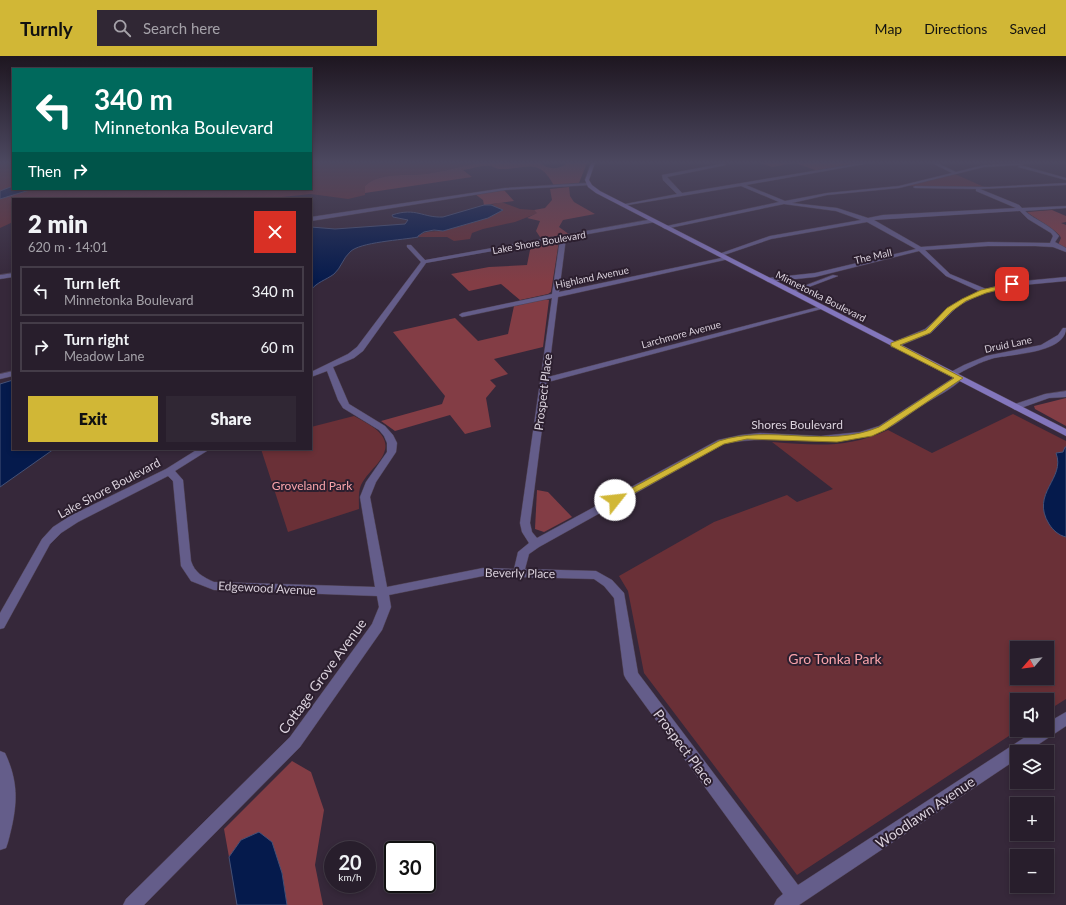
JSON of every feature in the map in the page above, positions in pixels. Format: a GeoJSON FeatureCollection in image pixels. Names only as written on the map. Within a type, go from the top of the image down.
{"type":"FeatureCollection","features":[{"type":"Feature","properties":{"kind":"main road","name":"Minnetonka Boulevard"},"geometry":{"type":"LineString","coordinates":[[618,203],[1066,433]]}},
{"type":"Feature","properties":{"kind":"street"},"geometry":{"type":"LineString","coordinates":[[312,219],[417,203]]}},
{"type":"Feature","properties":{"kind":"street"},"geometry":{"type":"LineString","coordinates":[[622,205],[636,203]]}},
{"type":"Feature","properties":{"kind":"street"},"geometry":{"type":"LineString","coordinates":[[665,227],[785,203],[837,210],[868,220],[926,254],[948,275],[984,291]]}},
{"type":"Feature","properties":{"kind":"street"},"geometry":{"type":"LineString","coordinates":[[1009,203],[1053,232],[1056,236],[1052,242],[1054,245],[1066,250]]}},
{"type":"Feature","properties":{"kind":"street","name":"Highland Avenue"},"geometry":{"type":"LineString","coordinates":[[462,315],[723,257],[770,238],[868,220],[914,214],[1066,207]]}},
{"type":"Feature","properties":{"kind":"street","name":"Lake Shore Boulevard"},"geometry":{"type":"LineString","coordinates":[[424,262],[653,221]]}},
{"type":"Feature","properties":{"kind":"street","name":"Prospect Place"},"geometry":{"type":"LineString","coordinates":[[535,544],[527,532],[525,523],[545,380],[554,295],[563,238]]}},
{"type":"Feature","properties":{"kind":"street","name":"The Mall"},"geometry":{"type":"LineString","coordinates":[[768,280],[815,275],[920,250],[1006,244],[1054,245]]}},
{"type":"Feature","properties":{"kind":"street"},"geometry":{"type":"LineString","coordinates":[[312,374],[360,349],[424,262],[409,246]]}},
{"type":"Feature","properties":{"kind":"street","name":"The Mall"},"geometry":{"type":"LineString","coordinates":[[791,292],[824,279],[961,246]]}},
{"type":"Feature","properties":{"kind":"street"},"geometry":{"type":"LineString","coordinates":[[0,277],[12,275]]}},
{"type":"Feature","properties":{"kind":"street"},"geometry":{"type":"LineString","coordinates":[[894,345],[928,331],[956,305],[984,291],[1022,283],[1066,279]]}},
{"type":"Feature","properties":{"kind":"street","name":"Larchmore Avenue"},"geometry":{"type":"LineString","coordinates":[[545,380],[822,308]]}},
{"type":"Feature","properties":{"kind":"street","name":"Druid Lane"},"geometry":{"type":"LineString","coordinates":[[955,376],[974,362],[993,356],[1040,347],[1059,338],[1066,330]]}},
{"type":"Feature","properties":{"kind":"street","name":"Cottage Grove Avenue"},"geometry":{"type":"LineString","coordinates":[[132,905],[295,742],[378,626],[385,607],[365,497],[373,478],[390,456],[392,450],[391,439],[387,431],[346,406],[342,400],[329,366]]}},
{"type":"Feature","properties":{"kind":"street"},"geometry":{"type":"LineString","coordinates":[[0,377],[12,373]]}},
{"type":"Feature","properties":{"kind":"street","name":"Shores Boulevard"},"geometry":{"type":"LineString","coordinates":[[519,571],[524,552],[535,544],[722,442],[747,437],[837,439],[869,434],[882,428],[955,376]]}},
{"type":"Feature","properties":{"kind":"street"},"geometry":{"type":"LineString","coordinates":[[1015,407],[1048,396],[1066,394]]}},
{"type":"Feature","properties":{"kind":"street","name":"Lake Shore Boulevard"},"geometry":{"type":"LineString","coordinates":[[0,624],[46,542],[57,530],[74,519],[169,471],[203,450]]}},
{"type":"Feature","properties":{"kind":"street","name":"Edgewood Avenue"},"geometry":{"type":"LineString","coordinates":[[169,471],[178,480],[184,561],[188,572],[198,580],[214,586],[383,592]]}},
{"type":"Feature","properties":{"kind":"street","name":"Beverly Place"},"geometry":{"type":"LineString","coordinates":[[383,592],[483,572],[519,571],[596,575],[608,582]]}},
{"type":"Feature","properties":{"kind":"street","name":"Prospect Place"},"geometry":{"type":"LineString","coordinates":[[608,582],[620,596],[631,675],[790,901]]}},
{"type":"Feature","properties":{"kind":"street","name":"Woodlawn Avenue"},"geometry":{"type":"LineString","coordinates":[[790,901],[1066,718]]}},
{"type":"Feature","properties":{"kind":"street"},"geometry":{"type":"LineString","coordinates":[[0,758],[5,768],[8,788],[8,813],[0,842]]}},
{"type":"Feature","properties":{"kind":"green space"},"geometry":{"type":"Polygon","coordinates":[[[0,203],[12,203],[12,222],[0,228],[0,203]]]}},
{"type":"Feature","properties":{"kind":"green space"},"geometry":{"type":"Polygon","coordinates":[[[503,203],[520,209],[534,210],[538,213],[515,222],[472,233],[470,239],[454,241],[447,237],[418,237],[429,232],[441,231],[475,222],[502,210],[491,205],[503,203]]]}},
{"type":"Feature","properties":{"kind":"green space","name":"Gro Tonka Park"},"geometry":{"type":"Polygon","coordinates":[[[1013,414],[1066,441],[1066,699],[1054,707],[1054,693],[1010,693],[1010,735],[797,875],[644,673],[628,591],[619,576],[714,522],[787,495],[797,502],[833,489],[772,442],[817,445],[844,443],[873,436],[888,430],[932,453],[1013,414]]]}},
{"type":"Feature","properties":{"kind":"green space","name":"Groveland Park"},"geometry":{"type":"Polygon","coordinates":[[[354,416],[376,429],[381,434],[386,447],[384,454],[361,485],[359,494],[359,509],[288,532],[261,450],[312,450],[312,427],[354,416]]]}},
{"type":"Feature","properties":{"kind":"shaded area"},"geometry":{"type":"Polygon","coordinates":[[[484,203],[502,203],[484,205],[484,203]]]}},
{"type":"Feature","properties":{"kind":"shaded area"},"geometry":{"type":"Polygon","coordinates":[[[550,203],[575,203],[595,214],[563,220],[559,227],[570,235],[542,240],[536,231],[540,221],[527,218],[537,213],[534,210],[545,208],[550,203]]]}},
{"type":"Feature","properties":{"kind":"shaded area"},"geometry":{"type":"Polygon","coordinates":[[[1052,210],[1066,216],[1066,222],[1061,223],[1066,225],[1066,248],[1058,245],[1061,238],[1056,232],[1027,212],[1052,210]]]}},
{"type":"Feature","properties":{"kind":"shaded area"},"geometry":{"type":"Polygon","coordinates":[[[557,240],[559,241],[551,292],[548,294],[520,300],[501,284],[469,291],[451,274],[489,267],[527,265],[531,245],[557,240]]]}},
{"type":"Feature","properties":{"kind":"shaded area"},"geometry":{"type":"Polygon","coordinates":[[[545,299],[549,300],[543,347],[494,359],[508,374],[490,380],[496,386],[486,398],[491,427],[465,434],[450,415],[395,431],[381,421],[442,404],[445,396],[393,332],[455,318],[478,341],[508,334],[514,306],[545,299]]]}},
{"type":"Feature","properties":{"kind":"shaded area"},"geometry":{"type":"Polygon","coordinates":[[[1066,398],[1066,426],[1035,409],[1034,406],[1066,398]]]}},
{"type":"Feature","properties":{"kind":"shaded area"},"geometry":{"type":"Polygon","coordinates":[[[537,490],[548,492],[572,517],[544,532],[535,529],[537,490]]]}},
{"type":"Feature","properties":{"kind":"shaded area"},"geometry":{"type":"Polygon","coordinates":[[[292,761],[311,772],[324,810],[315,865],[323,905],[287,905],[282,873],[241,840],[229,857],[224,829],[292,761]]]}},
{"type":"Feature","properties":{"kind":"water"},"geometry":{"type":"Polygon","coordinates":[[[484,205],[491,205],[503,210],[488,218],[443,231],[434,230],[424,232],[418,237],[362,246],[348,254],[334,274],[312,288],[312,227],[335,229],[405,224],[408,220],[393,217],[392,215],[407,212],[443,217],[484,205]]]}},
{"type":"Feature","properties":{"kind":"water"},"geometry":{"type":"Polygon","coordinates":[[[12,380],[12,450],[53,450],[0,487],[0,384],[12,380]]]}},
{"type":"Feature","properties":{"kind":"water"},"geometry":{"type":"Polygon","coordinates":[[[1065,447],[1066,537],[1056,532],[1049,524],[1044,513],[1043,503],[1056,471],[1058,462],[1056,453],[1063,452],[1065,447]]]}},
{"type":"Feature","properties":{"kind":"water"},"geometry":{"type":"Polygon","coordinates":[[[259,832],[272,842],[282,873],[287,905],[237,905],[229,857],[241,840],[259,832]]]}},
{"type":"Feature","properties":{"kind":"route"},"geometry":{"type":"LineString","coordinates":[[615,500],[722,442],[733,438],[837,439],[869,434],[882,428],[959,378],[894,345],[928,331],[935,326],[944,315],[964,300],[984,291],[1012,284]]}}]}
